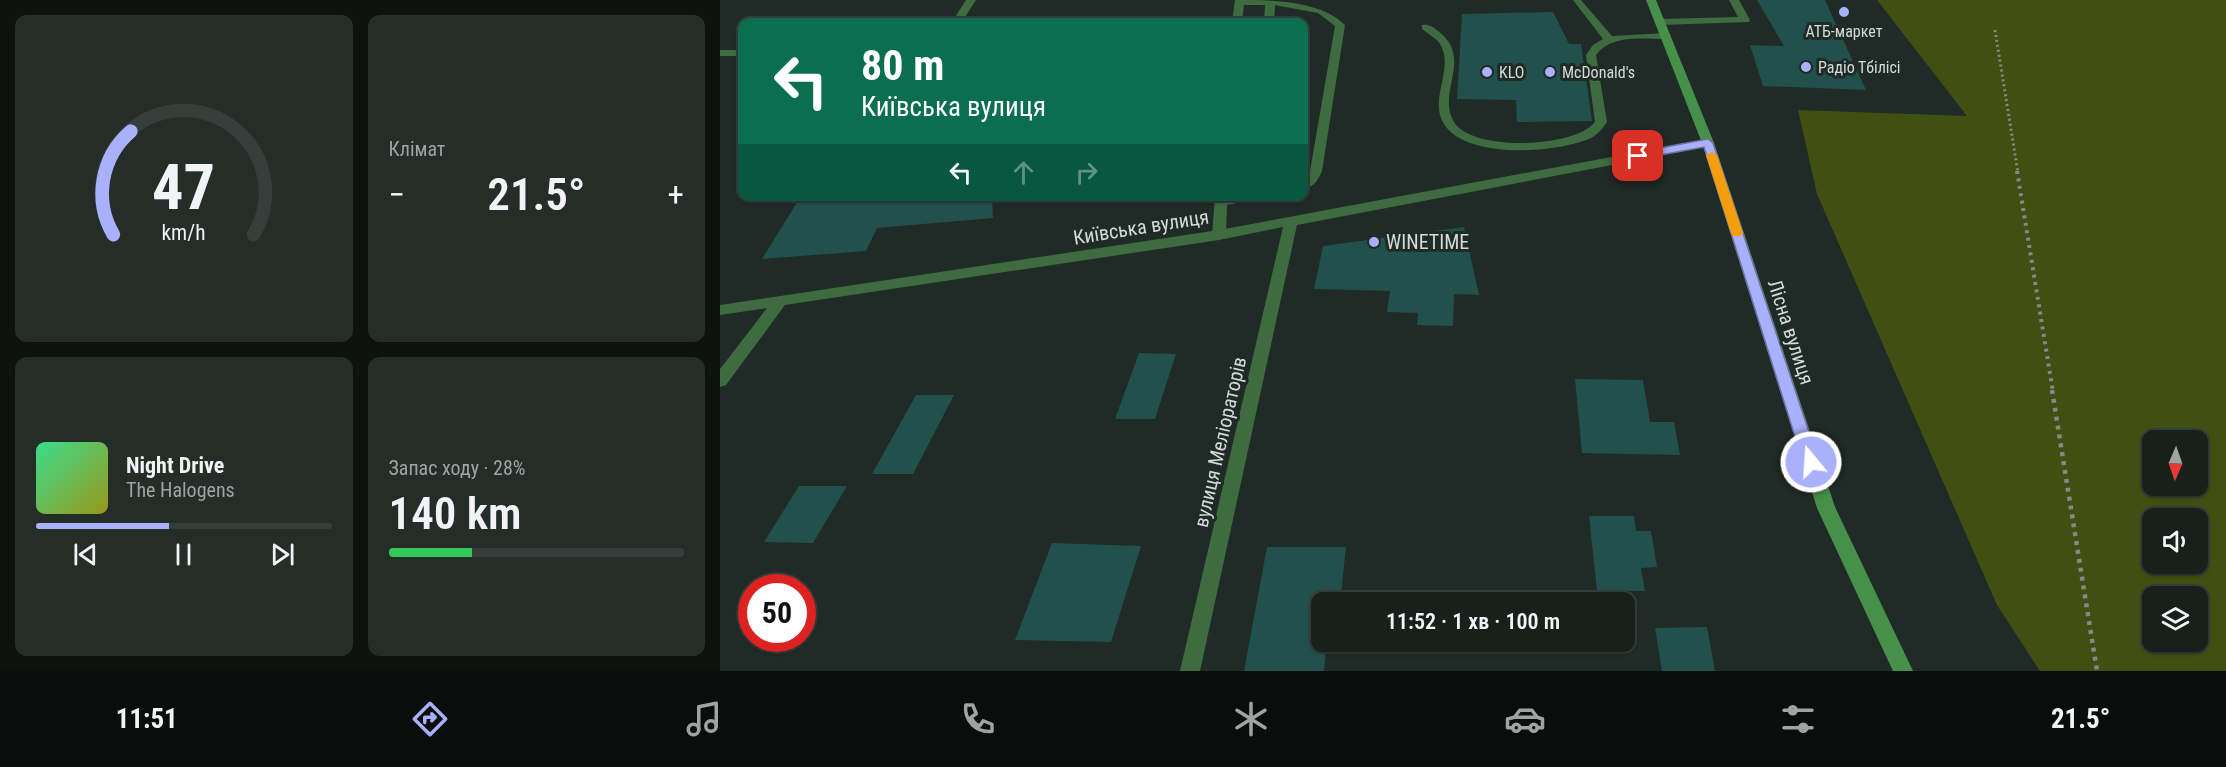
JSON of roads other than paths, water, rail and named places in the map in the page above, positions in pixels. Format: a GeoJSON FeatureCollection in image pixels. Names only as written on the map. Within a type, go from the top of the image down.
{"type":"FeatureCollection","features":[{"type":"Feature","properties":{"kind":"main road","name":"Лісна вулиця"},"geometry":{"type":"LineString","coordinates":[[1651,0],[1708,143],[1826,508],[1902,671]]}},
{"type":"Feature","properties":{"kind":"street"},"geometry":{"type":"LineString","coordinates":[[960,18],[971,0]]}},
{"type":"Feature","properties":{"kind":"street"},"geometry":{"type":"LineString","coordinates":[[1426,27],[1447,46],[1449,55],[1443,109],[1448,124],[1460,135],[1481,142],[1513,147],[1544,145],[1583,136],[1597,130],[1601,122],[1591,55],[1595,47],[1609,39],[1663,29],[1745,20],[1734,0]]}},
{"type":"Feature","properties":{"kind":"street"},"geometry":{"type":"LineString","coordinates":[[1238,18],[1240,1],[1304,1],[1321,6],[1334,14],[1340,25],[1317,171],[1308,182]]}},
{"type":"Feature","properties":{"kind":"street"},"geometry":{"type":"LineString","coordinates":[[1578,1],[1609,39]]}},
{"type":"Feature","properties":{"kind":"street"},"geometry":{"type":"LineString","coordinates":[[1269,18],[1270,2]]}},
{"type":"Feature","properties":{"kind":"street"},"geometry":{"type":"LineString","coordinates":[[720,53],[738,52]]}},
{"type":"Feature","properties":{"kind":"street","name":"Київська вулиця"},"geometry":{"type":"LineString","coordinates":[[720,310],[1219,235],[1708,143]]}},
{"type":"Feature","properties":{"kind":"street"},"geometry":{"type":"LineString","coordinates":[[1219,235],[1221,201]]}},
{"type":"Feature","properties":{"kind":"street","name":"вулиця Меліораторів"},"geometry":{"type":"LineString","coordinates":[[1190,671],[1291,222]]}},
{"type":"Feature","properties":{"kind":"street"},"geometry":{"type":"LineString","coordinates":[[720,381],[780,302]]}},
{"type":"Feature","properties":{"kind":"place","name":"АТБ-маркет"},"geometry":{"type":"Point","coordinates":[1844,12]}},
{"type":"Feature","properties":{"kind":"place","name":"Радіо Тбілісі"},"geometry":{"type":"Point","coordinates":[1806,67]}},
{"type":"Feature","properties":{"kind":"place","name":"KLO"},"geometry":{"type":"Point","coordinates":[1487,72]}},
{"type":"Feature","properties":{"kind":"place","name":"McDonald's"},"geometry":{"type":"Point","coordinates":[1550,72]}},
{"type":"Feature","properties":{"kind":"place","name":"WINETIME"},"geometry":{"type":"Point","coordinates":[1374,242]}}]}
